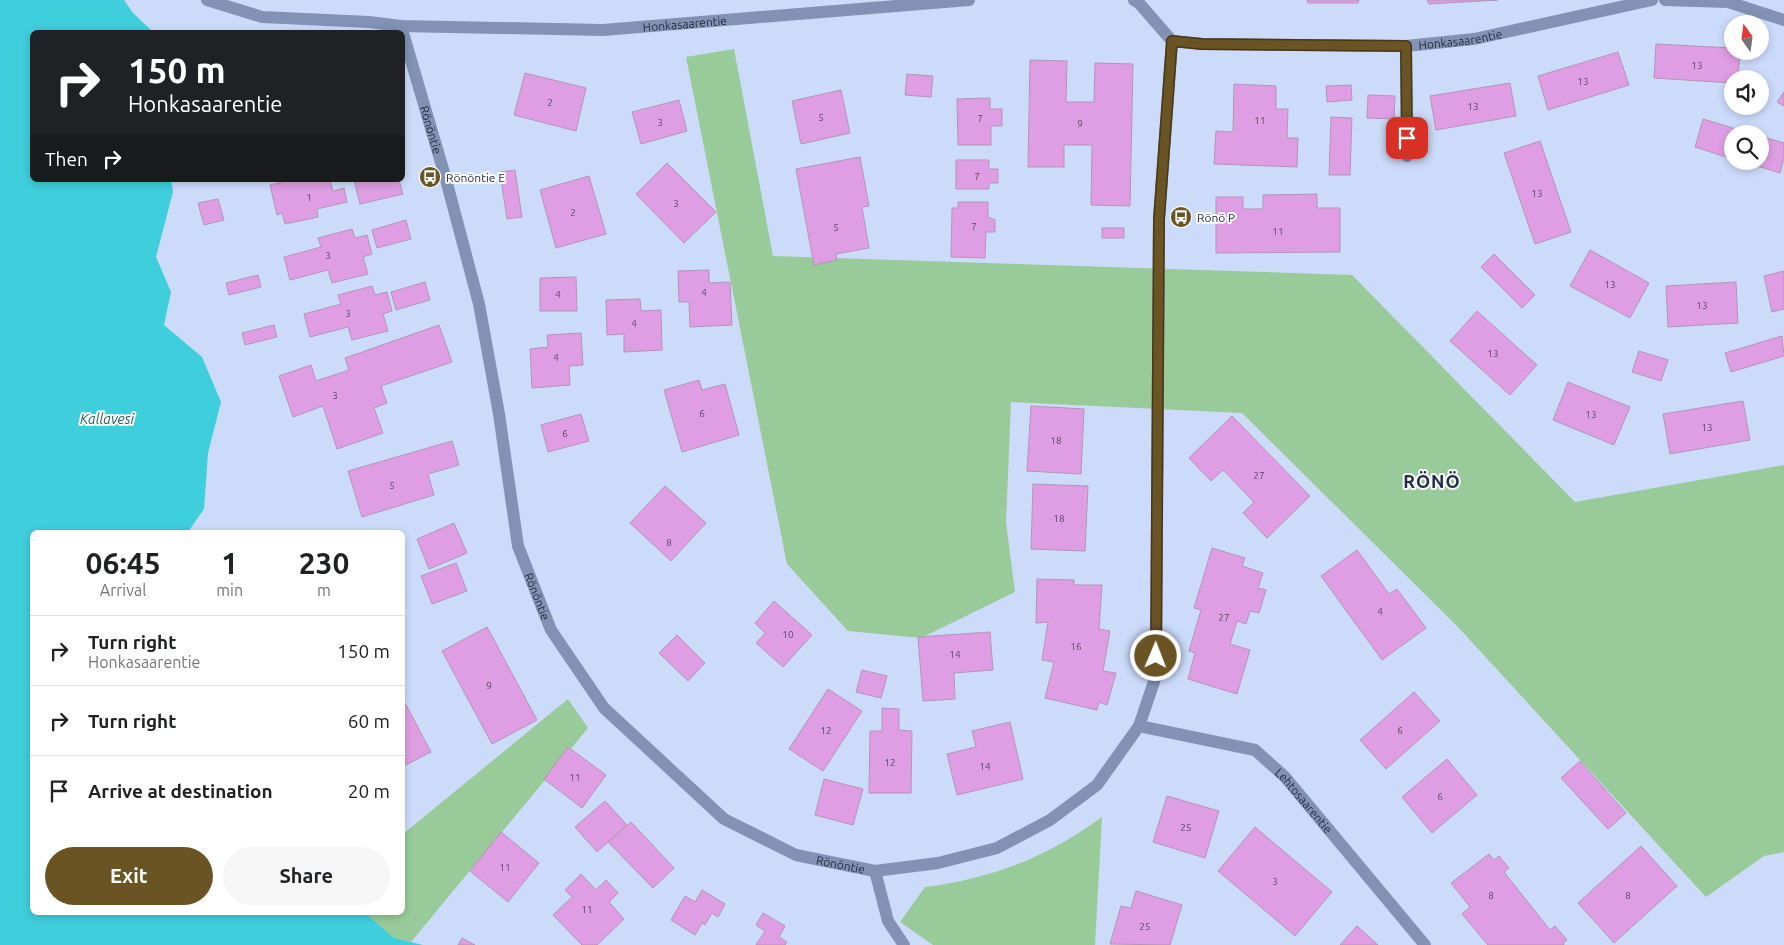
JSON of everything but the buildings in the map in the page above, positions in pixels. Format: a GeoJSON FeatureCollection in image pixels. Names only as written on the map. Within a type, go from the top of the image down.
{"type":"FeatureCollection","features":[{"type":"Feature","properties":{"kind":"street"},"geometry":{"type":"LineString","coordinates":[[207,0],[262,17],[369,22],[401,26]]}},
{"type":"Feature","properties":{"kind":"street","name":"Honkasaarentie"},"geometry":{"type":"LineString","coordinates":[[401,26],[603,30],[969,0]]}},
{"type":"Feature","properties":{"kind":"street"},"geometry":{"type":"LineString","coordinates":[[1134,0],[1139,3],[1172,41]]}},
{"type":"Feature","properties":{"kind":"street","name":"Honkasaarentie"},"geometry":{"type":"LineString","coordinates":[[1172,41],[1202,44],[1406,46],[1474,39],[1652,0]]}},
{"type":"Feature","properties":{"kind":"street"},"geometry":{"type":"LineString","coordinates":[[1665,0],[1728,2],[1784,20]]}},
{"type":"Feature","properties":{"kind":"street","name":"Rönöntie"},"geometry":{"type":"LineString","coordinates":[[401,26],[402,30]]}},
{"type":"Feature","properties":{"kind":"street","name":"Rönöntie"},"geometry":{"type":"LineString","coordinates":[[405,40],[445,176],[478,304],[499,414],[518,546],[552,630],[604,708],[724,820],[796,855],[875,871],[938,863],[997,848],[1050,820],[1097,785],[1139,726],[1156,676],[1159,219],[1172,41]]}},
{"type":"Feature","properties":{"kind":"street"},"geometry":{"type":"LineString","coordinates":[[1406,46],[1407,156]]}},
{"type":"Feature","properties":{"kind":"street","name":"Lehtosaarentie"},"geometry":{"type":"LineString","coordinates":[[1139,726],[1255,750],[1285,777],[1425,945]]}},
{"type":"Feature","properties":{"kind":"street"},"geometry":{"type":"LineString","coordinates":[[875,871],[888,921],[904,945]]}},
{"type":"Feature","properties":{"kind":"shaded area"},"geometry":{"type":"Polygon","coordinates":[[[734,49],[773,256],[1352,275],[1575,502],[1784,465],[1784,852],[1764,856],[1706,897],[1457,626],[1242,413],[1011,402],[1006,522],[1015,592],[921,638],[848,631],[787,564],[686,57],[734,49]]]}},
{"type":"Feature","properties":{"kind":"shaded area"},"geometry":{"type":"Polygon","coordinates":[[[568,699],[588,728],[411,942],[394,938],[367,915],[405,915],[405,832],[568,699]]]}},
{"type":"Feature","properties":{"kind":"shaded area"},"geometry":{"type":"Polygon","coordinates":[[[1102,817],[1095,945],[933,945],[900,922],[925,887],[974,878],[1019,864],[1061,844],[1102,817]]]}},
{"type":"Feature","properties":{"kind":"water","name":"Kallavesi"},"geometry":{"type":"Polygon","coordinates":[[[0,0],[124,0],[133,13],[151,30],[30,30],[30,182],[171,182],[173,192],[156,257],[171,292],[164,325],[202,357],[221,402],[208,453],[204,509],[189,530],[30,530],[30,915],[367,915],[394,938],[423,945],[0,945],[0,0]]]}},
{"type":"Feature","properties":{"kind":"place","name":"Rönöntie E"},"geometry":{"type":"Point","coordinates":[430,177]}},
{"type":"Feature","properties":{"kind":"place","name":"Rönö P"},"geometry":{"type":"Point","coordinates":[1181,217]}},
{"type":"Feature","properties":{"kind":"district","name":"RÖNÖ"},"geometry":{"type":"Point","coordinates":[1432,481]}},
{"type":"Feature","properties":{"kind":"route"},"geometry":{"type":"LineString","coordinates":[[1156,656],[1159,219],[1172,41],[1202,44],[1406,46],[1407,138]]}}]}
